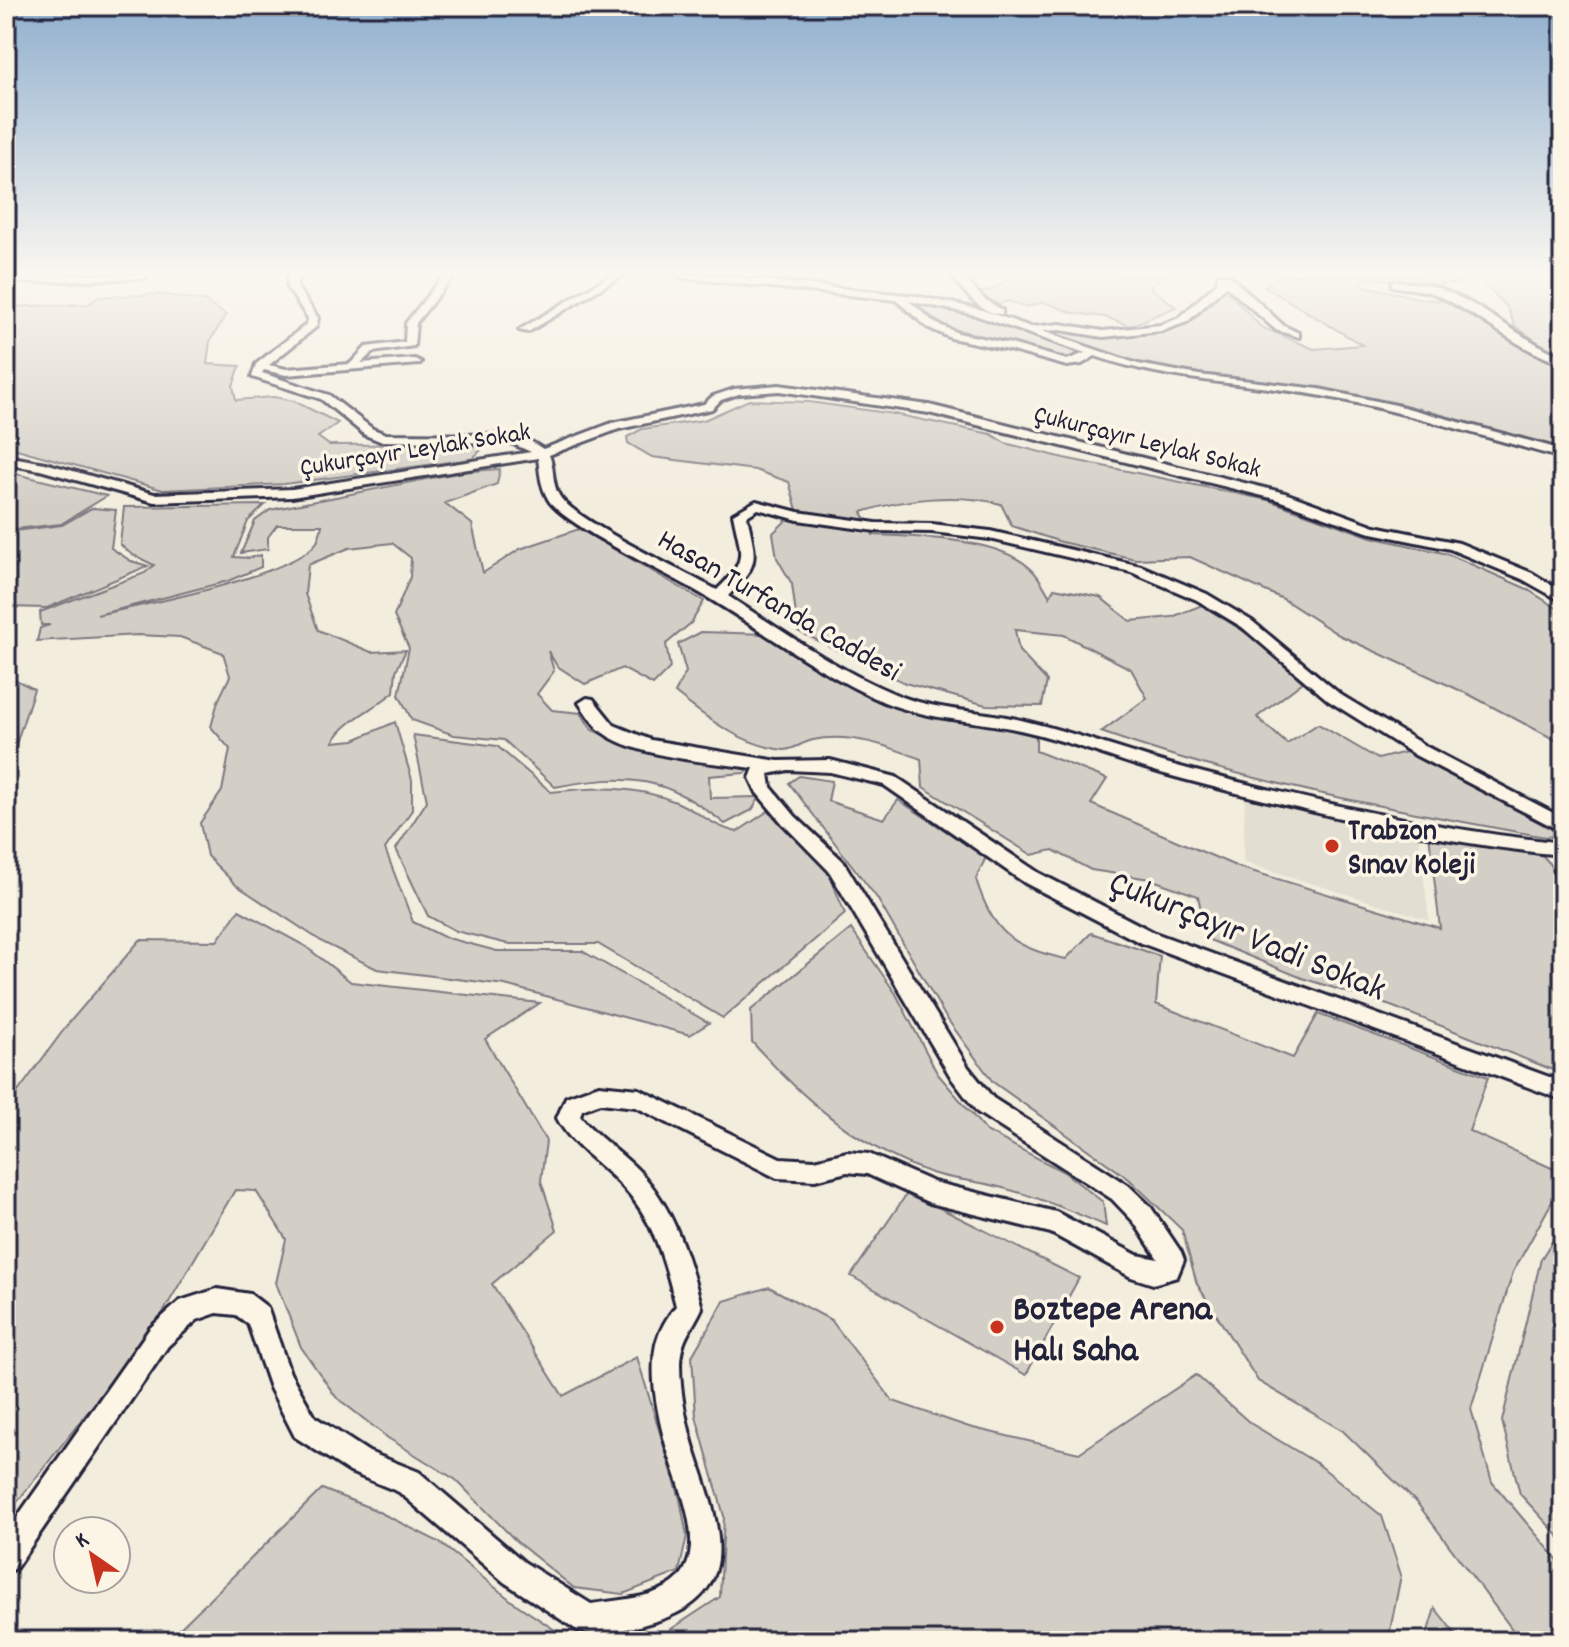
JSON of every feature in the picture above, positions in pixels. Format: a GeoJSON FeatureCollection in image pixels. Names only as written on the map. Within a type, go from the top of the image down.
{"type":"FeatureCollection","features":[{"type":"Feature","properties":{"kind":"street"},"geometry":{"type":"LineString","coordinates":[[278,352],[260,366],[256,375],[325,397],[369,432],[384,438],[511,439],[526,443],[541,454]]}},
{"type":"Feature","properties":{"kind":"street"},"geometry":{"type":"LineString","coordinates":[[353,368],[363,352]]}},
{"type":"Feature","properties":{"kind":"street"},"geometry":{"type":"LineString","coordinates":[[1028,352],[1067,363],[1078,362],[1093,353]]}},
{"type":"Feature","properties":{"kind":"street"},"geometry":{"type":"LineString","coordinates":[[1090,352],[1136,367],[1174,374],[1319,392],[1392,407],[1563,454]]}},
{"type":"Feature","properties":{"kind":"street"},"geometry":{"type":"LineString","coordinates":[[1541,352],[1563,361]]}},
{"type":"Feature","properties":{"kind":"street"},"geometry":{"type":"LineString","coordinates":[[260,366],[286,372],[415,362]]}},
{"type":"Feature","properties":{"kind":"street","name":"Çukurçayır Leylak Sokak"},"geometry":{"type":"LineString","coordinates":[[6,460],[41,466],[154,498],[292,493],[511,461],[541,454],[616,426],[708,407],[717,398],[738,391],[779,388],[929,409],[1280,496],[1372,529],[1454,546],[1527,576],[1563,598]]}},
{"type":"Feature","properties":{"kind":"street","name":"Hasan Turfanda Caddesi"},"geometry":{"type":"LineString","coordinates":[[541,454],[545,459],[545,476],[555,500],[589,526],[719,597],[853,681],[892,699],[938,714],[1022,725],[1185,774],[1345,812],[1513,844],[1563,849]]}},
{"type":"Feature","properties":{"kind":"street"},"geometry":{"type":"LineString","coordinates":[[719,597],[744,572],[748,554],[740,514],[756,505],[798,516],[876,527],[932,528],[990,535],[1136,569],[1202,597],[1247,624],[1335,698],[1421,751],[1563,826]]}},
{"type":"Feature","properties":{"kind":"street","name":"Çukurçayır Vadi Sokak"},"geometry":{"type":"LineString","coordinates":[[587,703],[610,730],[655,746],[774,765],[830,766],[890,781],[1032,878],[1148,938],[1563,1091]]}},
{"type":"Feature","properties":{"kind":"street"},"geometry":{"type":"LineString","coordinates":[[6,1558],[159,1337],[189,1310],[217,1301],[241,1303],[258,1316],[279,1379],[305,1427],[360,1462],[409,1482],[514,1572],[588,1619],[643,1610],[687,1592],[704,1570],[704,1519],[677,1438],[667,1374],[671,1338],[689,1308],[676,1256],[641,1190],[582,1138],[568,1118],[574,1104],[599,1094],[639,1098],[777,1168],[815,1170],[847,1162],[869,1164],[930,1192],[1056,1223],[1131,1265],[1153,1272],[1168,1269],[1172,1260],[1166,1247],[1142,1214],[1120,1192],[985,1105],[960,1073],[836,866],[789,820],[763,789],[759,778],[761,770],[774,765]]}},
{"type":"Feature","properties":{"kind":"shaded area"},"geometry":{"type":"Polygon","coordinates":[[[6,352],[209,352],[207,364],[240,366],[233,386],[236,400],[274,397],[294,401],[338,423],[318,437],[329,445],[467,444],[483,448],[472,459],[284,484],[163,490],[6,446],[6,352]]]}},
{"type":"Feature","properties":{"kind":"shaded area"},"geometry":{"type":"Polygon","coordinates":[[[1043,352],[1085,354],[1075,360],[1043,352]]]}},
{"type":"Feature","properties":{"kind":"shaded area"},"geometry":{"type":"Polygon","coordinates":[[[1104,352],[1533,352],[1563,363],[1563,448],[1404,405],[1166,370],[1104,352]]]}},
{"type":"Feature","properties":{"kind":"shaded area"},"geometry":{"type":"Polygon","coordinates":[[[749,400],[809,402],[894,414],[991,434],[1005,443],[1064,458],[1268,500],[1371,537],[1448,554],[1525,588],[1563,612],[1563,744],[1470,695],[1339,635],[1283,599],[1190,557],[1135,559],[1061,542],[1012,526],[1001,504],[984,501],[932,499],[896,503],[862,512],[873,535],[958,541],[1001,551],[1033,571],[1050,597],[1054,588],[1100,597],[1130,621],[1172,617],[1202,605],[1251,636],[1303,682],[1257,717],[1287,744],[1318,724],[1378,759],[1406,752],[1563,835],[1546,837],[1321,794],[1210,766],[1101,732],[1147,698],[1131,669],[1064,635],[1015,630],[1019,651],[1047,681],[1042,706],[986,705],[905,683],[798,631],[792,584],[777,558],[773,533],[797,510],[789,482],[755,470],[652,457],[628,443],[627,437],[642,429],[704,420],[749,400]]]}},
{"type":"Feature","properties":{"kind":"shaded area"},"geometry":{"type":"Polygon","coordinates":[[[500,469],[497,484],[445,503],[472,524],[483,573],[520,549],[579,529],[704,601],[691,623],[666,644],[670,668],[653,685],[622,668],[585,684],[557,666],[548,651],[554,671],[537,694],[552,710],[581,713],[592,730],[633,748],[751,770],[709,776],[710,798],[760,797],[752,810],[725,824],[684,796],[646,782],[605,780],[555,787],[504,740],[454,735],[412,720],[399,695],[409,648],[394,616],[410,577],[411,558],[392,543],[349,548],[308,565],[305,594],[318,630],[371,652],[406,650],[396,671],[394,692],[352,721],[333,742],[354,740],[395,722],[412,780],[412,810],[385,849],[413,922],[444,937],[497,951],[582,951],[709,1023],[690,1035],[505,985],[377,969],[324,943],[236,885],[207,856],[200,823],[222,791],[230,749],[211,727],[218,701],[230,676],[223,653],[180,637],[138,635],[37,641],[40,628],[50,625],[41,625],[40,612],[145,573],[154,565],[131,554],[120,544],[124,507],[265,505],[248,521],[234,557],[261,555],[261,567],[228,581],[97,615],[248,578],[303,555],[317,542],[322,525],[277,525],[268,537],[268,549],[241,553],[255,521],[270,510],[462,472],[500,469]]]}},
{"type":"Feature","properties":{"kind":"shaded area"},"geometry":{"type":"Polygon","coordinates":[[[8,472],[107,496],[61,524],[6,530],[8,472]]]}},
{"type":"Feature","properties":{"kind":"shaded area"},"geometry":{"type":"Polygon","coordinates":[[[92,508],[116,510],[111,548],[131,561],[148,566],[47,608],[6,607],[6,532],[62,525],[92,508]]]}},
{"type":"Feature","properties":{"kind":"shaded area"},"geometry":{"type":"Polygon","coordinates":[[[701,632],[767,634],[884,702],[936,719],[995,726],[1036,736],[1036,751],[1107,779],[1091,804],[1238,867],[1440,928],[1429,834],[1543,856],[1563,878],[1563,1074],[1391,1006],[1302,978],[1207,939],[1198,896],[1150,879],[1091,870],[1053,850],[1032,855],[923,787],[921,759],[854,739],[813,740],[784,750],[739,737],[675,693],[686,672],[678,644],[701,632]]]}},
{"type":"Feature","properties":{"kind":"shaded area"},"geometry":{"type":"Polygon","coordinates":[[[6,675],[34,689],[6,775],[6,675]]]}},
{"type":"Feature","properties":{"kind":"shaded area"},"geometry":{"type":"Polygon","coordinates":[[[413,735],[497,746],[551,792],[599,788],[660,796],[737,832],[768,811],[827,868],[845,914],[723,1018],[598,944],[508,944],[456,931],[428,916],[396,849],[427,801],[413,735]]]}},
{"type":"Feature","properties":{"kind":"shaded area"},"geometry":{"type":"Polygon","coordinates":[[[799,776],[832,781],[828,801],[884,819],[898,800],[986,857],[976,879],[982,897],[998,925],[1018,943],[1066,959],[1091,933],[1160,956],[1156,1004],[1293,1058],[1318,1014],[1488,1077],[1469,1131],[1563,1173],[1563,1182],[1513,1272],[1471,1409],[1492,1482],[1563,1566],[1563,1641],[1521,1641],[1417,1503],[1343,1431],[1258,1381],[1197,1284],[1182,1230],[1129,1179],[993,1082],[945,1016],[877,898],[789,783],[799,776]]]}},
{"type":"Feature","properties":{"kind":"shaded area","name":"Trabzon Sınav Koleji"},"geometry":{"type":"Polygon","coordinates":[[[1245,794],[1418,830],[1429,920],[1243,862],[1245,794]]]}},
{"type":"Feature","properties":{"kind":"shaded area"},"geometry":{"type":"Polygon","coordinates":[[[239,910],[305,946],[351,982],[540,1003],[485,1039],[546,1141],[541,1181],[557,1230],[492,1284],[563,1396],[637,1357],[680,1499],[687,1536],[679,1572],[623,1594],[574,1588],[517,1542],[456,1480],[388,1438],[336,1397],[301,1347],[276,1283],[286,1239],[256,1191],[235,1190],[155,1326],[17,1502],[6,1486],[6,1108],[68,1024],[140,940],[217,941],[239,910]]]}},
{"type":"Feature","properties":{"kind":"shaded area"},"geometry":{"type":"Polygon","coordinates":[[[851,929],[896,994],[937,1073],[986,1131],[1064,1172],[1103,1202],[1106,1226],[1021,1193],[934,1174],[876,1148],[810,1100],[752,1042],[751,1010],[851,929]]]}},
{"type":"Feature","properties":{"kind":"shaded area","name":"Boztepe Arena Halı Saha"},"geometry":{"type":"Polygon","coordinates":[[[908,1192],[1079,1278],[1026,1375],[851,1276],[908,1192]]]}},
{"type":"Feature","properties":{"kind":"shaded area"},"geometry":{"type":"Polygon","coordinates":[[[1563,1224],[1563,1541],[1520,1494],[1502,1421],[1541,1259],[1563,1224]]]}},
{"type":"Feature","properties":{"kind":"shaded area"},"geometry":{"type":"Polygon","coordinates":[[[769,1287],[831,1320],[893,1401],[969,1427],[1079,1453],[1196,1375],[1250,1423],[1318,1464],[1382,1516],[1401,1575],[1388,1641],[167,1641],[322,1489],[373,1509],[439,1542],[513,1602],[567,1638],[665,1633],[720,1597],[724,1516],[696,1416],[692,1356],[724,1301],[769,1287]]]}},
{"type":"Feature","properties":{"kind":"shaded area"},"geometry":{"type":"Polygon","coordinates":[[[1435,1608],[1461,1641],[1425,1641],[1435,1608]]]}},
{"type":"Feature","properties":{"kind":"place","name":"Trabzon Sınav Koleji"},"geometry":{"type":"Point","coordinates":[1332,846]}},
{"type":"Feature","properties":{"kind":"place","name":"Boztepe Arena Halı Saha"},"geometry":{"type":"Point","coordinates":[997,1327]}}]}
